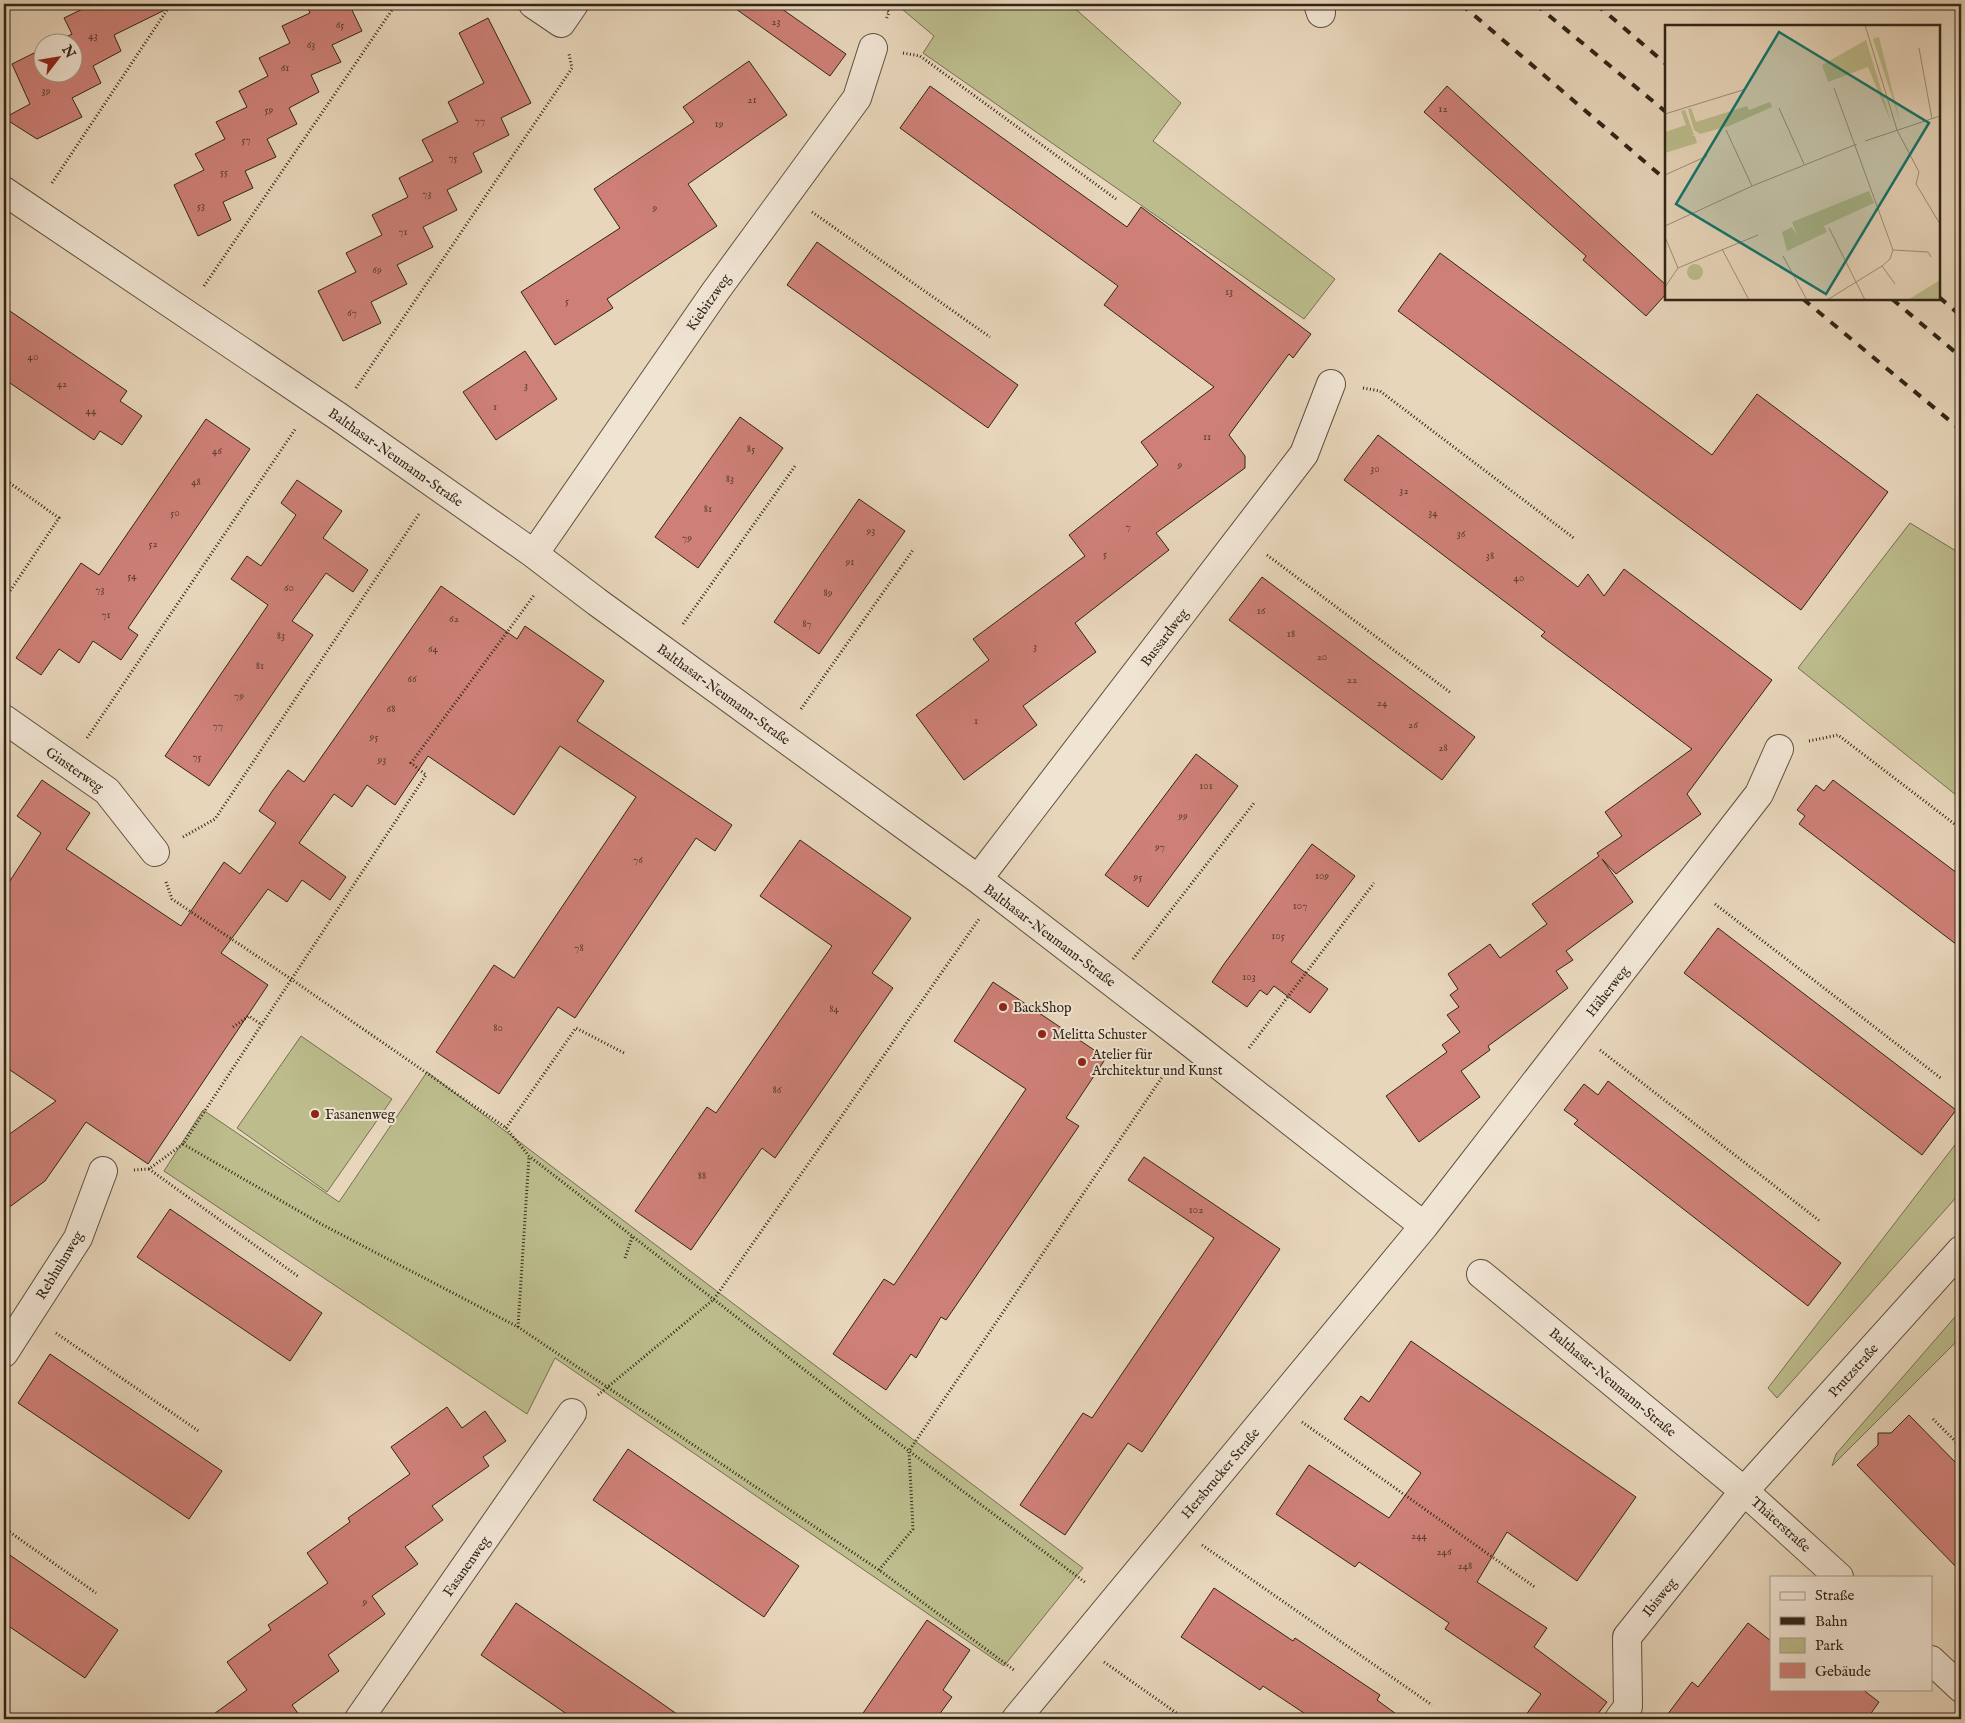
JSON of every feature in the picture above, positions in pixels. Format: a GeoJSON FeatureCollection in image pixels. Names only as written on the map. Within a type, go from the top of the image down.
{"type":"FeatureCollection","features":[{"type":"Feature","properties":{"kind":"street"},"geometry":{"type":"LineString","coordinates":[[533,4],[560,23],[574,4]]}},
{"type":"Feature","properties":{"kind":"street","name":"Kiebitzweg"},"geometry":{"type":"LineString","coordinates":[[543,562],[715,292],[857,98],[873,48]]}},
{"type":"Feature","properties":{"kind":"street","name":"Balthasar-Neumann-Straße"},"geometry":{"type":"LineString","coordinates":[[4,191],[316,401],[543,562],[987,887],[1187,1040],[1424,1226]]}},
{"type":"Feature","properties":{"kind":"street","name":"Bussardweg"},"geometry":{"type":"LineString","coordinates":[[987,887],[1241,536],[1304,454],[1331,384]]}},
{"type":"Feature","properties":{"kind":"street","name":"Ginsterweg"},"geometry":{"type":"LineString","coordinates":[[4,719],[107,791],[155,852]]}},
{"type":"Feature","properties":{"kind":"street","name":"Häherweg"},"geometry":{"type":"LineString","coordinates":[[1424,1226],[1759,794],[1779,749]]}},
{"type":"Feature","properties":{"kind":"street","name":"Rebhuhnweg"},"geometry":{"type":"LineString","coordinates":[[4,1353],[78,1238],[103,1171]]}},
{"type":"Feature","properties":{"kind":"street","name":"Hersbrucker Straße"},"geometry":{"type":"LineString","coordinates":[[1016,1719],[1042,1690],[1424,1226]]}},
{"type":"Feature","properties":{"kind":"street","name":"Prutzstraße"},"geometry":{"type":"LineString","coordinates":[[1744,1491],[1961,1250]]}},
{"type":"Feature","properties":{"kind":"street","name":"Balthasar-Neumann-Straße"},"geometry":{"type":"LineString","coordinates":[[1481,1274],[1744,1491]]}},
{"type":"Feature","properties":{"kind":"street","name":"Fasanenweg"},"geometry":{"type":"LineString","coordinates":[[359,1719],[572,1413]]}},
{"type":"Feature","properties":{"kind":"street","name":"Thäterstraße"},"geometry":{"type":"LineString","coordinates":[[1744,1491],[1838,1576]]}},
{"type":"Feature","properties":{"kind":"street","name":"Ibisweg"},"geometry":{"type":"LineString","coordinates":[[1619,1719],[1628,1707],[1628,1636],[1744,1491]]}},
{"type":"Feature","properties":{"kind":"street"},"geometry":{"type":"LineString","coordinates":[[1932,1661],[1961,1688]]}},
{"type":"Feature","properties":{"kind":"path"},"geometry":{"type":"LineString","coordinates":[[33,211],[171,4]]}},
{"type":"Feature","properties":{"kind":"path"},"geometry":{"type":"LineString","coordinates":[[186,314],[396,4]]}},
{"type":"Feature","properties":{"kind":"path"},"geometry":{"type":"LineString","coordinates":[[873,48],[920,56],[1116,199]]}},
{"type":"Feature","properties":{"kind":"path"},"geometry":{"type":"LineString","coordinates":[[365,374],[572,68]]}},
{"type":"Feature","properties":{"kind":"path"},"geometry":{"type":"LineString","coordinates":[[786,194],[990,337]]}},
{"type":"Feature","properties":{"kind":"path"},"geometry":{"type":"LineString","coordinates":[[1331,384],[1380,391],[1575,538]]}},
{"type":"Feature","properties":{"kind":"path"},"geometry":{"type":"LineString","coordinates":[[70,765],[92,729],[280,449],[316,401]]}},
{"type":"Feature","properties":{"kind":"path"},"geometry":{"type":"LineString","coordinates":[[664,651],[795,466]]}},
{"type":"Feature","properties":{"kind":"path"},"geometry":{"type":"LineString","coordinates":[[4,479],[59,518],[4,600]]}},
{"type":"Feature","properties":{"kind":"path"},"geometry":{"type":"LineString","coordinates":[[438,486],[215,819],[155,852],[172,899],[292,979],[506,1128],[529,1156],[909,1451],[1113,1603]]}},
{"type":"Feature","properties":{"kind":"path"},"geometry":{"type":"LineString","coordinates":[[1241,536],[1451,693]]}},
{"type":"Feature","properties":{"kind":"path"},"geometry":{"type":"LineString","coordinates":[[781,736],[913,550]]}},
{"type":"Feature","properties":{"kind":"path"},"geometry":{"type":"LineString","coordinates":[[103,1171],[149,1169],[183,1144],[426,775],[411,763],[543,562]]}},
{"type":"Feature","properties":{"kind":"path"},"geometry":{"type":"LineString","coordinates":[[1779,749],[1838,735],[1961,828]]}},
{"type":"Feature","properties":{"kind":"path"},"geometry":{"type":"LineString","coordinates":[[1114,984],[1254,803]]}},
{"type":"Feature","properties":{"kind":"path"},"geometry":{"type":"LineString","coordinates":[[1230,1074],[1374,883]]}},
{"type":"Feature","properties":{"kind":"path"},"geometry":{"type":"LineString","coordinates":[[1690,884],[1942,1079]]}},
{"type":"Feature","properties":{"kind":"path"},"geometry":{"type":"LineString","coordinates":[[572,1413],[609,1387],[714,1299],[987,887]]}},
{"type":"Feature","properties":{"kind":"path"},"geometry":{"type":"LineString","coordinates":[[233,1027],[249,1016],[262,1025]]}},
{"type":"Feature","properties":{"kind":"path"},"geometry":{"type":"LineString","coordinates":[[506,1128],[576,1028],[626,1054]]}},
{"type":"Feature","properties":{"kind":"path"},"geometry":{"type":"LineString","coordinates":[[1576,1031],[1821,1222]]}},
{"type":"Feature","properties":{"kind":"path"},"geometry":{"type":"LineString","coordinates":[[879,1570],[912,1529],[909,1451],[1187,1040]]}},
{"type":"Feature","properties":{"kind":"path"},"geometry":{"type":"LineString","coordinates":[[183,1144],[323,1225],[518,1327],[879,1570],[1042,1690]]}},
{"type":"Feature","properties":{"kind":"path"},"geometry":{"type":"LineString","coordinates":[[518,1327],[529,1156]]}},
{"type":"Feature","properties":{"kind":"path"},"geometry":{"type":"LineString","coordinates":[[149,1169],[300,1277]]}},
{"type":"Feature","properties":{"kind":"path"},"geometry":{"type":"LineString","coordinates":[[625,1258],[633,1235]]}},
{"type":"Feature","properties":{"kind":"path"},"geometry":{"type":"LineString","coordinates":[[29,1314],[200,1432]]}},
{"type":"Feature","properties":{"kind":"path"},"geometry":{"type":"LineString","coordinates":[[1277,1404],[1536,1588]]}},
{"type":"Feature","properties":{"kind":"path"},"geometry":{"type":"LineString","coordinates":[[1934,1419],[1961,1447]]}},
{"type":"Feature","properties":{"kind":"path"},"geometry":{"type":"LineString","coordinates":[[1176,1527],[1432,1705]]}},
{"type":"Feature","properties":{"kind":"path"},"geometry":{"type":"LineString","coordinates":[[4,1528],[96,1593]]}},
{"type":"Feature","properties":{"kind":"path"},"geometry":{"type":"LineString","coordinates":[[1080,1644],[1185,1719]]}},
{"type":"Feature","properties":{"kind":"green space"},"geometry":{"type":"Polygon","coordinates":[[[896,4],[1070,4],[1181,103],[1153,141],[1335,279],[1304,319],[923,53],[934,36],[896,4]]]}},
{"type":"Feature","properties":{"kind":"green space"},"geometry":{"type":"Polygon","coordinates":[[[1910,523],[1961,554],[1961,799],[1798,668],[1910,523]]]}},
{"type":"Feature","properties":{"kind":"green space","name":"Fasanenweg"},"geometry":{"type":"Polygon","coordinates":[[[301,1036],[392,1099],[327,1192],[237,1128],[301,1036]]]}},
{"type":"Feature","properties":{"kind":"green space"},"geometry":{"type":"Polygon","coordinates":[[[427,1072],[1083,1568],[1004,1666],[555,1358],[527,1414],[164,1171],[203,1110],[339,1202],[427,1072]]]}},
{"type":"Feature","properties":{"kind":"green space"},"geometry":{"type":"Polygon","coordinates":[[[1961,1137],[1961,1192],[1777,1398],[1768,1388],[1961,1137]]]}},
{"type":"Feature","properties":{"kind":"green space"},"geometry":{"type":"Polygon","coordinates":[[[1961,1310],[1961,1337],[1832,1466],[1836,1454],[1961,1310]]]}},
{"type":"Feature","properties":{"kind":"building"},"geometry":{"type":"Polygon","coordinates":[[[93,4],[96,10],[108,4],[177,4],[114,35],[121,51],[93,66],[101,83],[72,98],[82,117],[37,139],[4,118],[30,104],[12,64],[32,54],[32,82],[82,82],[82,32],[71,32],[64,18],[93,4]]]}},
{"type":"Feature","properties":{"kind":"building"},"geometry":{"type":"Polygon","coordinates":[[[306,4],[349,4],[362,31],[332,45],[341,62],[311,75],[319,92],[289,108],[297,124],[267,139],[276,157],[245,171],[253,188],[223,202],[231,220],[198,236],[174,185],[204,170],[195,154],[225,139],[216,122],[247,107],[239,91],[268,76],[259,58],[290,43],[282,26],[310,13],[306,4]]]}},
{"type":"Feature","properties":{"kind":"building"},"geometry":{"type":"Polygon","coordinates":[[[729,4],[775,4],[846,54],[830,76],[729,4]]]}},
{"type":"Feature","properties":{"kind":"building"},"geometry":{"type":"Polygon","coordinates":[[[488,18],[531,103],[501,118],[509,135],[473,153],[482,172],[447,190],[457,210],[423,227],[433,247],[397,265],[407,284],[371,302],[381,323],[343,341],[318,291],[356,272],[346,253],[382,235],[372,215],[408,197],[399,178],[433,161],[422,140],[458,122],[448,102],[484,83],[459,33],[488,18]]]}},
{"type":"Feature","properties":{"kind":"building"},"geometry":{"type":"Polygon","coordinates":[[[749,61],[787,115],[688,184],[717,226],[607,299],[613,308],[555,345],[521,292],[620,228],[594,189],[694,122],[683,107],[749,61]]]}},
{"type":"Feature","properties":{"kind":"building"},"geometry":{"type":"Polygon","coordinates":[[[930,86],[1127,227],[1141,207],[1311,334],[1293,358],[1289,354],[1229,435],[1245,456],[1245,468],[1156,533],[1169,550],[1075,623],[1096,652],[1023,706],[1037,725],[964,780],[916,715],[989,660],[973,639],[1085,556],[1069,535],[1158,465],[1141,442],[1214,387],[1104,305],[1118,286],[900,128],[930,86]]]}},
{"type":"Feature","properties":{"kind":"building"},"geometry":{"type":"Polygon","coordinates":[[[1447,86],[1665,284],[1665,295],[1646,316],[1583,260],[1586,256],[1424,112],[1447,86]]]}},
{"type":"Feature","properties":{"kind":"building"},"geometry":{"type":"Polygon","coordinates":[[[817,242],[1018,385],[988,428],[787,285],[817,242]]]}},
{"type":"Feature","properties":{"kind":"building"},"geometry":{"type":"Polygon","coordinates":[[[1440,253],[1712,455],[1757,394],[1888,492],[1801,610],[1398,311],[1440,253]]]}},
{"type":"Feature","properties":{"kind":"building"},"geometry":{"type":"Polygon","coordinates":[[[4,307],[127,391],[120,401],[142,416],[122,445],[100,431],[94,440],[4,379],[4,307]]]}},
{"type":"Feature","properties":{"kind":"building"},"geometry":{"type":"Polygon","coordinates":[[[525,351],[557,399],[496,440],[463,392],[525,351]]]}},
{"type":"Feature","properties":{"kind":"building"},"geometry":{"type":"Polygon","coordinates":[[[740,417],[783,448],[698,568],[655,537],[740,417]]]}},
{"type":"Feature","properties":{"kind":"building"},"geometry":{"type":"Polygon","coordinates":[[[206,419],[250,449],[128,628],[138,635],[121,660],[93,641],[79,663],[59,649],[41,675],[16,658],[81,563],[99,575],[206,419]]]}},
{"type":"Feature","properties":{"kind":"building"},"geometry":{"type":"Polygon","coordinates":[[[1378,435],[1578,587],[1588,574],[1604,596],[1624,569],[1772,680],[1687,794],[1701,814],[1616,874],[1602,859],[1633,902],[1566,951],[1573,960],[1556,971],[1568,988],[1488,1046],[1490,1050],[1461,1071],[1480,1097],[1419,1142],[1386,1096],[1447,1052],[1442,1045],[1460,1032],[1447,1015],[1459,1007],[1450,995],[1458,989],[1448,974],[1490,944],[1500,958],[1547,924],[1532,904],[1599,856],[1597,853],[1622,836],[1605,812],[1692,749],[1541,636],[1545,632],[1344,480],[1378,435]]]}},
{"type":"Feature","properties":{"kind":"building"},"geometry":{"type":"Polygon","coordinates":[[[297,480],[342,511],[323,538],[368,570],[353,592],[326,573],[292,621],[313,635],[209,786],[165,756],[268,605],[231,579],[247,556],[261,566],[296,515],[281,503],[297,480]]]}},
{"type":"Feature","properties":{"kind":"building"},"geometry":{"type":"Polygon","coordinates":[[[859,499],[905,531],[819,654],[774,622],[859,499]]]}},
{"type":"Feature","properties":{"kind":"building"},"geometry":{"type":"Polygon","coordinates":[[[1262,577],[1475,737],[1442,780],[1229,620],[1262,577]]]}},
{"type":"Feature","properties":{"kind":"building"},"geometry":{"type":"Polygon","coordinates":[[[441,586],[517,639],[525,626],[604,681],[577,721],[732,825],[715,851],[696,838],[575,1018],[558,1007],[499,1094],[436,1052],[494,965],[514,978],[636,797],[560,746],[514,815],[428,756],[395,805],[367,785],[352,807],[334,794],[299,843],[346,877],[330,900],[302,880],[287,902],[268,889],[221,953],[268,985],[148,1164],[86,1122],[45,1181],[4,1211],[4,1138],[56,1101],[4,1066],[4,890],[41,833],[17,816],[42,780],[90,813],[66,849],[181,926],[224,862],[240,874],[276,823],[259,811],[273,790],[288,770],[304,782],[441,586]]]}},
{"type":"Feature","properties":{"kind":"building"},"geometry":{"type":"Polygon","coordinates":[[[1196,754],[1238,786],[1148,907],[1105,875],[1196,754]]]}},
{"type":"Feature","properties":{"kind":"building"},"geometry":{"type":"Polygon","coordinates":[[[1833,780],[1961,876],[1961,948],[1799,824],[1805,816],[1797,810],[1816,785],[1824,791],[1833,780]]]}},
{"type":"Feature","properties":{"kind":"building"},"geometry":{"type":"Polygon","coordinates":[[[800,840],[911,918],[872,973],[893,988],[775,1158],[762,1148],[691,1250],[635,1211],[707,1107],[716,1113],[832,946],[760,896],[800,840]]]}},
{"type":"Feature","properties":{"kind":"building"},"geometry":{"type":"Polygon","coordinates":[[[1312,844],[1355,876],[1291,962],[1328,989],[1310,1013],[1274,986],[1267,995],[1260,990],[1247,1007],[1212,982],[1312,844]]]}},
{"type":"Feature","properties":{"kind":"building"},"geometry":{"type":"Polygon","coordinates":[[[1718,928],[1956,1110],[1922,1155],[1684,973],[1718,928]]]}},
{"type":"Feature","properties":{"kind":"building"},"geometry":{"type":"Polygon","coordinates":[[[993,982],[1106,1058],[1066,1118],[1079,1126],[946,1320],[941,1317],[916,1358],[911,1354],[886,1390],[833,1354],[884,1279],[894,1285],[1026,1089],[954,1041],[993,982]]]}},
{"type":"Feature","properties":{"kind":"building"},"geometry":{"type":"Polygon","coordinates":[[[1608,1081],[1841,1263],[1808,1306],[1574,1124],[1578,1120],[1564,1110],[1584,1084],[1598,1095],[1608,1081]]]}},
{"type":"Feature","properties":{"kind":"building"},"geometry":{"type":"Polygon","coordinates":[[[1144,1157],[1280,1249],[1142,1452],[1128,1443],[1065,1535],[1020,1505],[1083,1413],[1092,1418],[1214,1238],[1128,1180],[1144,1157]]]}},
{"type":"Feature","properties":{"kind":"building"},"geometry":{"type":"Polygon","coordinates":[[[170,1209],[322,1313],[290,1361],[137,1257],[170,1209]]]}},
{"type":"Feature","properties":{"kind":"building"},"geometry":{"type":"Polygon","coordinates":[[[1411,1341],[1636,1497],[1577,1581],[1507,1532],[1477,1582],[1547,1628],[1534,1647],[1607,1702],[1594,1719],[1523,1719],[1541,1694],[1445,1629],[1449,1623],[1359,1562],[1355,1567],[1276,1514],[1309,1465],[1389,1518],[1421,1473],[1344,1419],[1361,1396],[1369,1402],[1411,1341]]]}},
{"type":"Feature","properties":{"kind":"building"},"geometry":{"type":"Polygon","coordinates":[[[50,1354],[222,1471],[189,1519],[18,1403],[50,1354]]]}},
{"type":"Feature","properties":{"kind":"building"},"geometry":{"type":"Polygon","coordinates":[[[447,1407],[462,1428],[485,1411],[506,1441],[483,1457],[489,1466],[432,1506],[443,1520],[405,1547],[418,1564],[372,1596],[385,1614],[328,1655],[339,1671],[292,1705],[302,1719],[207,1719],[247,1690],[227,1662],[271,1630],[268,1625],[328,1583],[307,1553],[350,1522],[348,1518],[410,1474],[391,1447],[447,1407]]]}},
{"type":"Feature","properties":{"kind":"building"},"geometry":{"type":"Polygon","coordinates":[[[1909,1415],[1961,1468],[1961,1572],[1857,1465],[1878,1445],[1878,1433],[1891,1433],[1909,1415]]]}},
{"type":"Feature","properties":{"kind":"building"},"geometry":{"type":"Polygon","coordinates":[[[628,1449],[799,1566],[764,1617],[593,1500],[628,1449]]]}},
{"type":"Feature","properties":{"kind":"building"},"geometry":{"type":"Polygon","coordinates":[[[4,1551],[118,1630],[85,1678],[4,1623],[4,1551]]]}},
{"type":"Feature","properties":{"kind":"building"},"geometry":{"type":"Polygon","coordinates":[[[1214,1588],[1293,1641],[1295,1638],[1380,1695],[1377,1700],[1403,1719],[1313,1719],[1263,1686],[1260,1690],[1181,1637],[1214,1588]]]}},
{"type":"Feature","properties":{"kind":"building"},"geometry":{"type":"Polygon","coordinates":[[[516,1603],[684,1719],[574,1719],[481,1655],[516,1603]]]}},
{"type":"Feature","properties":{"kind":"building"},"geometry":{"type":"Polygon","coordinates":[[[927,1620],[970,1650],[943,1690],[952,1697],[936,1719],[859,1719],[927,1620]]]}},
{"type":"Feature","properties":{"kind":"building"},"geometry":{"type":"Polygon","coordinates":[[[1748,1623],[1770,1640],[1770,1690],[1863,1690],[1879,1702],[1867,1719],[1664,1719],[1692,1682],[1698,1687],[1748,1623]]]}},
{"type":"Feature","properties":{"kind":"railway"},"geometry":{"type":"LineString","coordinates":[[1461,4],[1665,179]]}},
{"type":"Feature","properties":{"kind":"railway"},"geometry":{"type":"LineString","coordinates":[[1535,4],[1665,111]]}},
{"type":"Feature","properties":{"kind":"railway"},"geometry":{"type":"LineString","coordinates":[[1596,4],[1665,63]]}},
{"type":"Feature","properties":{"kind":"railway"},"geometry":{"type":"LineString","coordinates":[[1940,298],[1961,316]]}},
{"type":"Feature","properties":{"kind":"railway"},"geometry":{"type":"LineString","coordinates":[[1804,300],[1961,430]]}},
{"type":"Feature","properties":{"kind":"railway"},"geometry":{"type":"LineString","coordinates":[[1893,300],[1961,357]]}},
{"type":"Feature","properties":{"kind":"place","name":"BackShop"},"geometry":{"type":"Point","coordinates":[1003,1007]}},
{"type":"Feature","properties":{"kind":"place","name":"Melitta Schuster"},"geometry":{"type":"Point","coordinates":[1042,1034]}},
{"type":"Feature","properties":{"kind":"place","name":"Atelier für Architektur und Kunst"},"geometry":{"type":"Point","coordinates":[1082,1062]}},
{"type":"Feature","properties":{"kind":"place","name":"Fasanenweg"},"geometry":{"type":"Point","coordinates":[315,1114]}}]}
